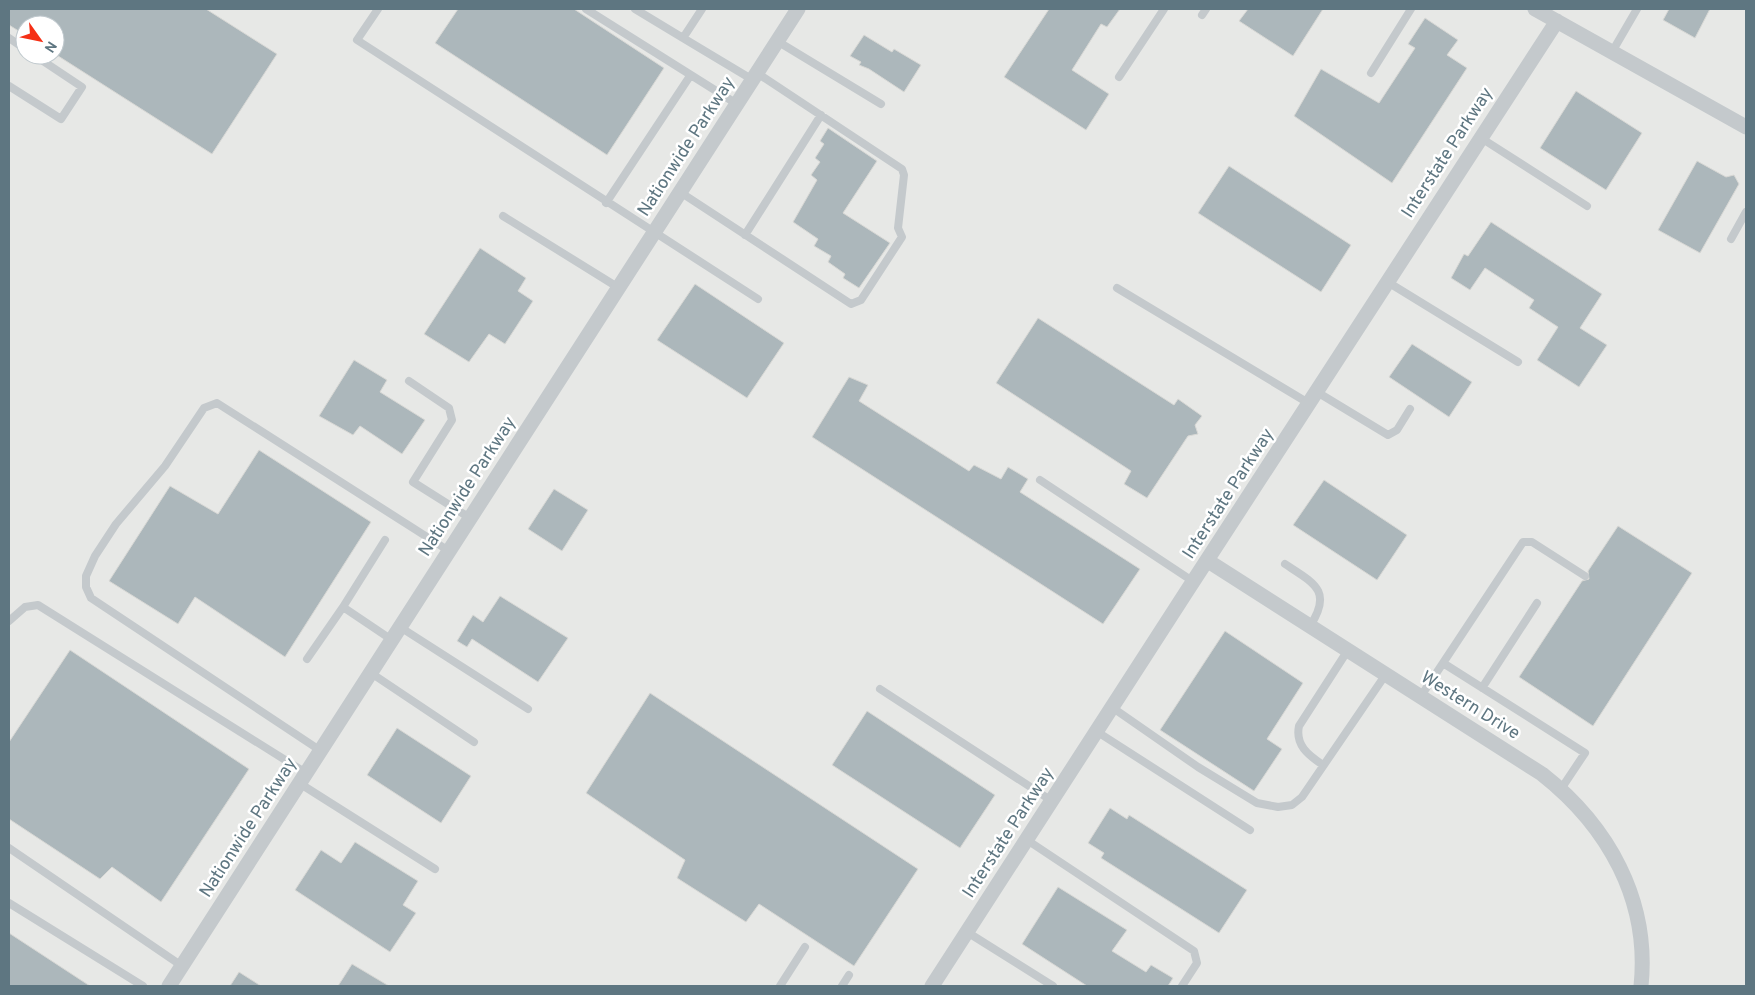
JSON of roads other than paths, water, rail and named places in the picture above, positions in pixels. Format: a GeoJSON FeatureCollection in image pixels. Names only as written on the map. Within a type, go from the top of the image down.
{"type":"FeatureCollection","features":[{"type":"Feature","properties":{"kind":"street","name":"Nationwide Parkway"},"geometry":{"type":"LineString","coordinates":[[169,986],[798,9]]}},
{"type":"Feature","properties":{"kind":"street"},"geometry":{"type":"LineString","coordinates":[[1535,9],[1554,16],[1612,52],[1746,127]]}},
{"type":"Feature","properties":{"kind":"street","name":"Interstate Parkway"},"geometry":{"type":"LineString","coordinates":[[932,986],[1481,138],[1554,16]]}},
{"type":"Feature","properties":{"kind":"street","name":"Western Drive"},"geometry":{"type":"LineString","coordinates":[[1208,561],[1542,774],[1561,789],[1584,812],[1618,861],[1630,891],[1641,942],[1641,986]]}},
{"type":"Feature","properties":{"kind":"lane"},"geometry":{"type":"LineString","coordinates":[[378,9],[357,40],[606,203],[655,231],[758,298]]}},
{"type":"Feature","properties":{"kind":"lane"},"geometry":{"type":"LineString","coordinates":[[586,9],[737,104]]}},
{"type":"Feature","properties":{"kind":"lane"},"geometry":{"type":"LineString","coordinates":[[635,9],[821,115],[902,169],[904,175],[898,228],[902,237],[861,300],[852,304],[680,192]]}},
{"type":"Feature","properties":{"kind":"lane"},"geometry":{"type":"LineString","coordinates":[[683,38],[702,9]]}},
{"type":"Feature","properties":{"kind":"lane"},"geometry":{"type":"LineString","coordinates":[[1119,77],[1164,9]]}},
{"type":"Feature","properties":{"kind":"lane"},"geometry":{"type":"LineString","coordinates":[[1371,73],[1411,9]]}},
{"type":"Feature","properties":{"kind":"lane"},"geometry":{"type":"LineString","coordinates":[[1612,52],[1637,9]]}},
{"type":"Feature","properties":{"kind":"lane"},"geometry":{"type":"LineString","coordinates":[[777,41],[881,104]]}},
{"type":"Feature","properties":{"kind":"lane"},"geometry":{"type":"LineString","coordinates":[[9,86],[61,119],[82,87],[49,65]]}},
{"type":"Feature","properties":{"kind":"lane"},"geometry":{"type":"LineString","coordinates":[[606,203],[690,76]]}},
{"type":"Feature","properties":{"kind":"lane"},"geometry":{"type":"LineString","coordinates":[[745,235],[821,115]]}},
{"type":"Feature","properties":{"kind":"lane"},"geometry":{"type":"LineString","coordinates":[[1481,138],[1587,206]]}},
{"type":"Feature","properties":{"kind":"lane"},"geometry":{"type":"LineString","coordinates":[[1731,239],[1746,212]]}},
{"type":"Feature","properties":{"kind":"lane"},"geometry":{"type":"LineString","coordinates":[[503,216],[619,288]]}},
{"type":"Feature","properties":{"kind":"lane"},"geometry":{"type":"LineString","coordinates":[[1386,282],[1518,362]]}},
{"type":"Feature","properties":{"kind":"lane"},"geometry":{"type":"LineString","coordinates":[[1117,288],[1313,398],[1388,435],[1397,430],[1410,409]]}},
{"type":"Feature","properties":{"kind":"lane"},"geometry":{"type":"LineString","coordinates":[[409,381],[450,408],[452,420],[413,482],[470,518]]}},
{"type":"Feature","properties":{"kind":"lane"},"geometry":{"type":"LineString","coordinates":[[321,751],[91,598],[86,587],[86,576],[95,556],[116,524],[165,466],[204,408],[217,404],[449,551]]}},
{"type":"Feature","properties":{"kind":"lane"},"geometry":{"type":"LineString","coordinates":[[1040,480],[1194,582]]}},
{"type":"Feature","properties":{"kind":"lane"},"geometry":{"type":"LineString","coordinates":[[307,659],[343,607],[385,540]]}},
{"type":"Feature","properties":{"kind":"lane"},"geometry":{"type":"LineString","coordinates":[[1421,696],[1523,542],[1532,542],[1585,576]]}},
{"type":"Feature","properties":{"kind":"lane"},"geometry":{"type":"LineString","coordinates":[[1285,564],[1309,579],[1320,594],[1322,600],[1319,612],[1310,626]]}},
{"type":"Feature","properties":{"kind":"lane"},"geometry":{"type":"LineString","coordinates":[[1482,688],[1537,603]]}},
{"type":"Feature","properties":{"kind":"lane"},"geometry":{"type":"LineString","coordinates":[[9,621],[25,607],[38,605],[259,744],[303,778],[436,869]]}},
{"type":"Feature","properties":{"kind":"lane"},"geometry":{"type":"LineString","coordinates":[[343,607],[392,640]]}},
{"type":"Feature","properties":{"kind":"lane"},"geometry":{"type":"LineString","coordinates":[[400,627],[528,709]]}},
{"type":"Feature","properties":{"kind":"lane"},"geometry":{"type":"LineString","coordinates":[[1323,765],[1310,757],[1302,747],[1297,736],[1299,726],[1348,650]]}},
{"type":"Feature","properties":{"kind":"lane"},"geometry":{"type":"LineString","coordinates":[[1443,663],[1585,753],[1561,789]]}},
{"type":"Feature","properties":{"kind":"lane"},"geometry":{"type":"LineString","coordinates":[[371,673],[474,742]]}},
{"type":"Feature","properties":{"kind":"lane"},"geometry":{"type":"LineString","coordinates":[[1113,708],[1198,768],[1256,802],[1278,807],[1292,805],[1302,797],[1386,674]]}},
{"type":"Feature","properties":{"kind":"lane"},"geometry":{"type":"LineString","coordinates":[[880,689],[1052,801]]}},
{"type":"Feature","properties":{"kind":"lane"},"geometry":{"type":"LineString","coordinates":[[1096,731],[1250,830]]}},
{"type":"Feature","properties":{"kind":"lane"},"geometry":{"type":"LineString","coordinates":[[1027,840],[1194,950],[1197,963],[1182,986]]}},
{"type":"Feature","properties":{"kind":"lane"},"geometry":{"type":"LineString","coordinates":[[9,848],[182,966]]}},
{"type":"Feature","properties":{"kind":"lane"},"geometry":{"type":"LineString","coordinates":[[9,903],[143,986]]}},
{"type":"Feature","properties":{"kind":"lane"},"geometry":{"type":"LineString","coordinates":[[968,932],[1053,986]]}},
{"type":"Feature","properties":{"kind":"lane"},"geometry":{"type":"LineString","coordinates":[[780,986],[805,947]]}},
{"type":"Feature","properties":{"kind":"lane"},"geometry":{"type":"LineString","coordinates":[[842,986],[849,975]]}}]}
